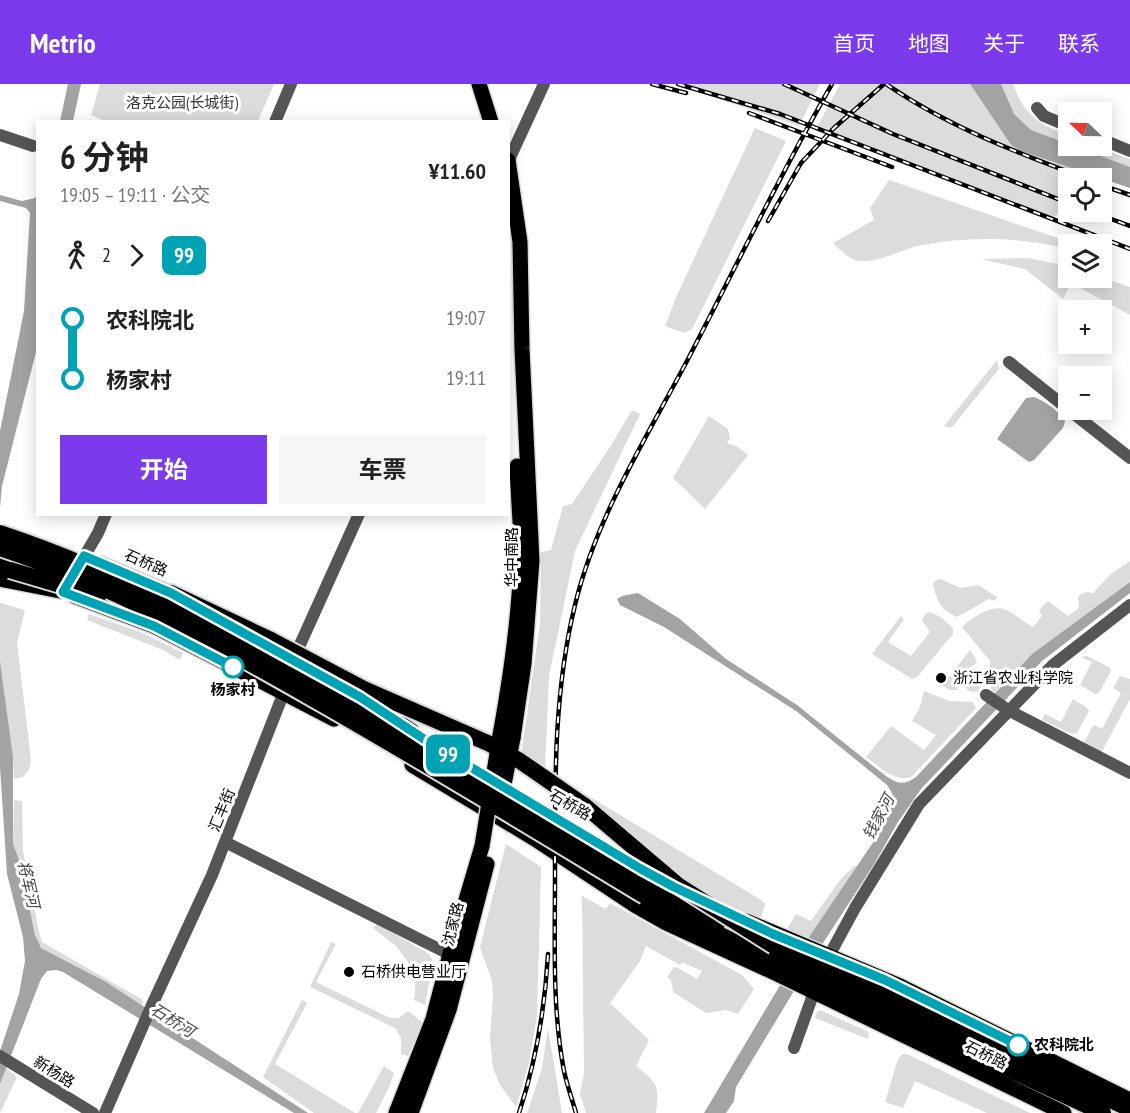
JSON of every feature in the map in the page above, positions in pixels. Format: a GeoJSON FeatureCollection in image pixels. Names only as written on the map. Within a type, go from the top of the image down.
{"type":"FeatureCollection","features":[{"type":"Feature","properties":{"kind":"highway"},"geometry":{"type":"LineString","coordinates":[[3,528],[63,557],[166,601],[290,668],[714,917],[1130,1109]]}},
{"type":"Feature","properties":{"kind":"highway"},"geometry":{"type":"LineString","coordinates":[[0,548],[56,568],[162,614],[371,731],[670,909],[774,961],[1103,1113]]}},
{"type":"Feature","properties":{"kind":"highway"},"geometry":{"type":"LineString","coordinates":[[2,571],[162,614]]}},
{"type":"Feature","properties":{"kind":"highway"},"geometry":{"type":"LineString","coordinates":[[171,593],[271,639],[364,689],[490,744],[520,761],[585,806],[679,886],[774,946]]}},
{"type":"Feature","properties":{"kind":"main road"},"geometry":{"type":"LineString","coordinates":[[479,84],[490,120]]}},
{"type":"Feature","properties":{"kind":"main road"},"geometry":{"type":"LineString","coordinates":[[489,84],[499,120]]}},
{"type":"Feature","properties":{"kind":"main road","name":"华中南路"},"geometry":{"type":"LineString","coordinates":[[507,737],[524,664],[532,561],[519,242],[510,169]]}},
{"type":"Feature","properties":{"kind":"main road","name":"华中南路"},"geometry":{"type":"LineString","coordinates":[[507,737],[521,552],[510,231]]}},
{"type":"Feature","properties":{"kind":"main road","name":"石桥路"},"geometry":{"type":"LineString","coordinates":[[3,528],[84,556],[171,593],[360,697],[427,741],[641,869],[773,934],[900,986],[1130,1100]]}},
{"type":"Feature","properties":{"kind":"main road","name":"石桥路"},"geometry":{"type":"LineString","coordinates":[[2,571],[154,626],[344,724],[535,839],[627,901],[666,923],[1065,1113]]}},
{"type":"Feature","properties":{"kind":"main road","name":"沈家路"},"geometry":{"type":"LineString","coordinates":[[400,1111],[456,958],[487,846],[507,737]]}},
{"type":"Feature","properties":{"kind":"main road","name":"沈家路"},"geometry":{"type":"LineString","coordinates":[[400,1111],[429,1067],[449,1010],[456,958]]}},
{"type":"Feature","properties":{"kind":"street"},"geometry":{"type":"LineString","coordinates":[[276,120],[291,84]]}},
{"type":"Feature","properties":{"kind":"street"},"geometry":{"type":"LineString","coordinates":[[510,159],[544,84]]}},
{"type":"Feature","properties":{"kind":"street"},"geometry":{"type":"LineString","coordinates":[[1037,108],[1044,116],[1058,122]]}},
{"type":"Feature","properties":{"kind":"street"},"geometry":{"type":"LineString","coordinates":[[0,135],[33,146]]}},
{"type":"Feature","properties":{"kind":"street"},"geometry":{"type":"LineString","coordinates":[[1112,143],[1130,150]]}},
{"type":"Feature","properties":{"kind":"street"},"geometry":{"type":"LineString","coordinates":[[1009,362],[1058,401]]}},
{"type":"Feature","properties":{"kind":"street"},"geometry":{"type":"LineString","coordinates":[[1082,420],[1130,458]]}},
{"type":"Feature","properties":{"kind":"street"},"geometry":{"type":"LineString","coordinates":[[63,592],[98,533],[105,516]]}},
{"type":"Feature","properties":{"kind":"street","name":"汇丰街"},"geometry":{"type":"LineString","coordinates":[[105,1113],[225,842],[285,694],[293,660],[358,516]]}},
{"type":"Feature","properties":{"kind":"street"},"geometry":{"type":"LineString","coordinates":[[827,955],[919,804],[1053,665],[1130,604]]}},
{"type":"Feature","properties":{"kind":"street"},"geometry":{"type":"LineString","coordinates":[[986,695],[1008,710],[1130,773]]}},
{"type":"Feature","properties":{"kind":"street"},"geometry":{"type":"LineString","coordinates":[[225,842],[456,958]]}},
{"type":"Feature","properties":{"kind":"street"},"geometry":{"type":"LineString","coordinates":[[794,1048],[810,990]]}},
{"type":"Feature","properties":{"kind":"street","name":"新杨路"},"geometry":{"type":"LineString","coordinates":[[5,1059],[93,1113]]}},
{"type":"Feature","properties":{"kind":"street"},"geometry":{"type":"LineString","coordinates":[[418,1113],[429,1067]]}},
{"type":"Feature","properties":{"kind":"green space","name":"洛克公园(长城街)"},"geometry":{"type":"Polygon","coordinates":[[[100,84],[274,84],[258,120],[102,120],[91,115],[100,84]]]}},
{"type":"Feature","properties":{"kind":"green space"},"geometry":{"type":"Polygon","coordinates":[[[674,84],[820,84],[799,126],[674,84]]]}},
{"type":"Feature","properties":{"kind":"green space"},"geometry":{"type":"Polygon","coordinates":[[[840,84],[970,84],[1011,145],[1021,151],[1071,168],[1058,168],[1058,214],[1051,218],[815,131],[840,84]]]}},
{"type":"Feature","properties":{"kind":"green space"},"geometry":{"type":"Polygon","coordinates":[[[1001,84],[1013,84],[1022,104],[1028,111],[1041,122],[1058,131],[1058,141],[1025,126],[1012,111],[1001,84]]]}},
{"type":"Feature","properties":{"kind":"green space"},"geometry":{"type":"Polygon","coordinates":[[[755,128],[786,141],[692,329],[684,333],[665,326],[677,295],[755,128]]]}},
{"type":"Feature","properties":{"kind":"green space"},"geometry":{"type":"Polygon","coordinates":[[[1112,152],[1130,159],[1130,167],[1098,156],[1112,156],[1112,152]]]}},
{"type":"Feature","properties":{"kind":"green space"},"geometry":{"type":"Polygon","coordinates":[[[889,180],[1058,238],[1058,247],[1013,240],[958,240],[922,245],[883,258],[859,261],[852,259],[833,243],[874,220],[870,208],[889,180]]]}},
{"type":"Feature","properties":{"kind":"green space"},"geometry":{"type":"Polygon","coordinates":[[[1028,258],[1058,264],[1058,288],[1068,288],[1063,299],[1025,269],[981,259],[1028,258]]]}},
{"type":"Feature","properties":{"kind":"green space"},"geometry":{"type":"Polygon","coordinates":[[[1112,281],[1130,287],[1130,315],[1112,305],[1112,300],[1102,300],[1080,288],[1112,288],[1112,281]]]}},
{"type":"Feature","properties":{"kind":"green space"},"geometry":{"type":"Polygon","coordinates":[[[997,360],[999,369],[953,426],[950,428],[944,426],[997,360]]]}},
{"type":"Feature","properties":{"kind":"green space"},"geometry":{"type":"Polygon","coordinates":[[[632,410],[640,414],[575,551],[549,676],[545,770],[521,756],[540,624],[541,552],[551,550],[563,506],[572,504],[632,410]]]}},
{"type":"Feature","properties":{"kind":"green space"},"geometry":{"type":"Polygon","coordinates":[[[709,416],[728,429],[730,438],[727,443],[738,447],[748,455],[705,509],[673,478],[709,416]]]}},
{"type":"Feature","properties":{"kind":"green space"},"geometry":{"type":"Polygon","coordinates":[[[1130,561],[1130,582],[1032,654],[994,693],[990,686],[990,661],[962,627],[982,613],[999,608],[1033,627],[1042,616],[1039,610],[1048,601],[1068,616],[1079,608],[1078,596],[1086,592],[1093,593],[1111,574],[1130,561]]]}},
{"type":"Feature","properties":{"kind":"green space"},"geometry":{"type":"Polygon","coordinates":[[[940,579],[961,588],[978,585],[997,597],[995,601],[989,599],[957,617],[943,608],[938,600],[933,584],[940,579]]]}},
{"type":"Feature","properties":{"kind":"green space"},"geometry":{"type":"Polygon","coordinates":[[[0,603],[25,610],[17,643],[31,760],[29,770],[23,777],[14,779],[0,661],[0,603]]]}},
{"type":"Feature","properties":{"kind":"green space"},"geometry":{"type":"Polygon","coordinates":[[[929,612],[941,617],[953,628],[953,634],[917,677],[912,679],[872,654],[901,616],[904,619],[888,642],[911,656],[930,632],[922,620],[929,612]]]}},
{"type":"Feature","properties":{"kind":"green space"},"geometry":{"type":"Polygon","coordinates":[[[89,614],[143,633],[183,653],[180,660],[163,650],[87,620],[89,614]]]}},
{"type":"Feature","properties":{"kind":"green space"},"geometry":{"type":"Polygon","coordinates":[[[970,650],[977,663],[960,675],[957,690],[942,686],[970,650]]]}},
{"type":"Feature","properties":{"kind":"green space"},"geometry":{"type":"Polygon","coordinates":[[[1087,656],[1109,667],[1111,671],[1099,693],[1095,694],[1080,685],[1092,662],[1081,657],[1087,656]]]}},
{"type":"Feature","properties":{"kind":"green space"},"geometry":{"type":"Polygon","coordinates":[[[970,676],[976,676],[981,684],[979,690],[970,692],[965,687],[965,681],[970,676]]]}},
{"type":"Feature","properties":{"kind":"green space"},"geometry":{"type":"Polygon","coordinates":[[[1120,676],[1130,679],[1130,699],[1101,753],[1084,743],[1094,725],[1102,729],[1121,693],[1113,688],[1120,676]]]}},
{"type":"Feature","properties":{"kind":"green space"},"geometry":{"type":"Polygon","coordinates":[[[924,691],[949,701],[973,702],[976,708],[911,777],[899,778],[887,773],[866,757],[891,726],[924,750],[936,735],[912,721],[920,707],[924,691]]]}},
{"type":"Feature","properties":{"kind":"green space"},"geometry":{"type":"Polygon","coordinates":[[[1073,699],[1089,711],[1077,733],[1072,734],[1042,720],[1045,714],[1061,722],[1073,699]]]}},
{"type":"Feature","properties":{"kind":"green space"},"geometry":{"type":"Polygon","coordinates":[[[592,798],[761,900],[765,904],[761,917],[756,920],[690,886],[585,806],[592,798]]]}},
{"type":"Feature","properties":{"kind":"green space"},"geometry":{"type":"Polygon","coordinates":[[[14,800],[22,801],[23,851],[42,942],[143,1000],[142,1006],[105,982],[41,948],[37,941],[13,845],[14,800]]]}},
{"type":"Feature","properties":{"kind":"green space"},"geometry":{"type":"Polygon","coordinates":[[[506,844],[541,867],[537,1016],[529,1063],[516,1107],[500,1085],[493,1068],[490,1038],[492,981],[480,947],[506,844]]]}},
{"type":"Feature","properties":{"kind":"green space"},"geometry":{"type":"Polygon","coordinates":[[[854,866],[858,866],[807,940],[787,929],[796,914],[811,921],[840,880],[854,866]]]}},
{"type":"Feature","properties":{"kind":"green space"},"geometry":{"type":"Polygon","coordinates":[[[582,896],[606,909],[610,903],[742,975],[754,989],[738,1014],[727,1010],[706,1013],[673,992],[671,980],[667,977],[674,967],[697,979],[702,971],[682,962],[680,965],[646,946],[640,961],[610,1003],[649,1040],[636,1066],[655,1085],[657,1090],[656,1113],[586,1113],[580,1094],[584,1073],[582,896]]]}},
{"type":"Feature","properties":{"kind":"green space"},"geometry":{"type":"Polygon","coordinates":[[[378,924],[429,954],[433,962],[425,1005],[414,1000],[416,977],[396,946],[373,928],[378,924]]]}},
{"type":"Feature","properties":{"kind":"green space"},"geometry":{"type":"Polygon","coordinates":[[[331,942],[336,944],[316,982],[390,1018],[399,1018],[408,1011],[422,1022],[408,1056],[401,1054],[401,1038],[395,1028],[310,987],[331,942]]]}},
{"type":"Feature","properties":{"kind":"green space"},"geometry":{"type":"Polygon","coordinates":[[[302,1000],[307,1003],[275,1064],[355,1113],[314,1113],[263,1077],[302,1000]]]}},
{"type":"Feature","properties":{"kind":"green space"},"geometry":{"type":"Polygon","coordinates":[[[820,1010],[867,1031],[868,1039],[815,1018],[820,1010]]]}},
{"type":"Feature","properties":{"kind":"green space"},"geometry":{"type":"Polygon","coordinates":[[[548,1028],[562,1113],[527,1113],[542,1068],[548,1028]]]}},
{"type":"Feature","properties":{"kind":"green space"},"geometry":{"type":"Polygon","coordinates":[[[903,1054],[1030,1113],[987,1113],[915,1081],[903,1108],[885,1102],[898,1059],[903,1054]]]}},
{"type":"Feature","properties":{"kind":"green space"},"geometry":{"type":"Polygon","coordinates":[[[384,1066],[394,1073],[376,1113],[358,1113],[384,1066]]]}},
{"type":"Feature","properties":{"kind":"green space"},"geometry":{"type":"Polygon","coordinates":[[[6,1068],[17,1077],[0,1113],[0,1084],[6,1068]]]}},
{"type":"Feature","properties":{"kind":"shaded area"},"geometry":{"type":"Polygon","coordinates":[[[68,84],[81,84],[73,120],[60,120],[68,84]]]}},
{"type":"Feature","properties":{"kind":"shaded area"},"geometry":{"type":"Polygon","coordinates":[[[970,84],[1001,84],[1014,114],[1031,130],[1058,140],[1058,156],[1101,156],[1130,167],[1130,188],[1112,182],[1112,168],[1071,168],[1021,151],[1011,145],[970,84]]]}},
{"type":"Feature","properties":{"kind":"shaded area"},"geometry":{"type":"Polygon","coordinates":[[[0,195],[22,201],[36,196],[36,352],[2,486],[0,508],[0,431],[24,311],[30,213],[26,208],[0,201],[0,195]]]}},
{"type":"Feature","properties":{"kind":"shaded area"},"geometry":{"type":"Polygon","coordinates":[[[1034,397],[1043,401],[1058,412],[1058,420],[1065,421],[1063,428],[1034,460],[1029,462],[997,439],[1026,398],[1034,397]]]}},
{"type":"Feature","properties":{"kind":"shaded area"},"geometry":{"type":"Polygon","coordinates":[[[1130,582],[1130,593],[1042,661],[921,789],[898,822],[736,1087],[734,1101],[726,1113],[704,1113],[807,940],[874,841],[893,799],[892,793],[887,785],[796,711],[664,627],[620,605],[617,599],[638,593],[680,619],[726,659],[797,705],[878,770],[892,780],[901,783],[916,777],[1032,654],[1130,582]]]}},
{"type":"Feature","properties":{"kind":"shaded area"},"geometry":{"type":"Polygon","coordinates":[[[0,661],[13,757],[13,844],[20,863],[35,935],[41,948],[106,982],[308,1113],[294,1113],[63,972],[56,970],[47,971],[41,979],[0,1084],[0,1051],[19,994],[25,961],[23,937],[7,874],[0,767],[0,661]]]}},
{"type":"Feature","properties":{"kind":"railway"},"geometry":{"type":"LineString","coordinates":[[652,84],[686,93]]}},
{"type":"Feature","properties":{"kind":"railway"},"geometry":{"type":"LineString","coordinates":[[678,84],[780,114],[1130,249]]}},
{"type":"Feature","properties":{"kind":"railway"},"geometry":{"type":"LineString","coordinates":[[784,84],[893,134],[1058,199]]}},
{"type":"Feature","properties":{"kind":"railway"},"geometry":{"type":"LineString","coordinates":[[576,1113],[565,1076],[560,1047],[555,951],[557,741],[563,673],[575,605],[595,541],[623,480],[794,152],[832,84]]}},
{"type":"Feature","properties":{"kind":"railway"},"geometry":{"type":"LineString","coordinates":[[768,221],[801,163],[834,128],[884,84]]}},
{"type":"Feature","properties":{"kind":"railway"},"geometry":{"type":"LineString","coordinates":[[886,84],[957,125],[1059,168]]}},
{"type":"Feature","properties":{"kind":"railway"},"geometry":{"type":"LineString","coordinates":[[749,113],[892,167]]}},
{"type":"Feature","properties":{"kind":"railway"},"geometry":{"type":"LineString","coordinates":[[1112,189],[1130,195]]}},
{"type":"Feature","properties":{"kind":"railway"},"geometry":{"type":"LineString","coordinates":[[1112,219],[1130,226]]}},
{"type":"Feature","properties":{"kind":"railway"},"geometry":{"type":"LineString","coordinates":[[519,1113],[539,1035],[548,954]]}},
{"type":"Feature","properties":{"kind":"bus line","name":"99"},"geometry":{"type":"LineString","coordinates":[[233,667],[154,626],[63,592],[84,556],[171,593],[360,697],[427,741],[674,887],[773,934],[900,986],[1018,1045]]}},
{"type":"Feature","properties":{"kind":"place","name":"杨家村"},"geometry":{"type":"Point","coordinates":[233,667]}},
{"type":"Feature","properties":{"kind":"place","name":"浙江省农业科学院"},"geometry":{"type":"Point","coordinates":[941,678]}},
{"type":"Feature","properties":{"kind":"place","name":"石桥供电营业厅"},"geometry":{"type":"Point","coordinates":[349,972]}},
{"type":"Feature","properties":{"kind":"place","name":"农科院北"},"geometry":{"type":"Point","coordinates":[1018,1045]}},
{"type":"Feature","properties":{"kind":"water label","name":"钱家河"},"geometry":{"type":"Point","coordinates":[878,817]}},
{"type":"Feature","properties":{"kind":"water label","name":"将军河"},"geometry":{"type":"Point","coordinates":[29,884]}},
{"type":"Feature","properties":{"kind":"water label","name":"石桥河"},"geometry":{"type":"Point","coordinates":[173,1020]}}]}
